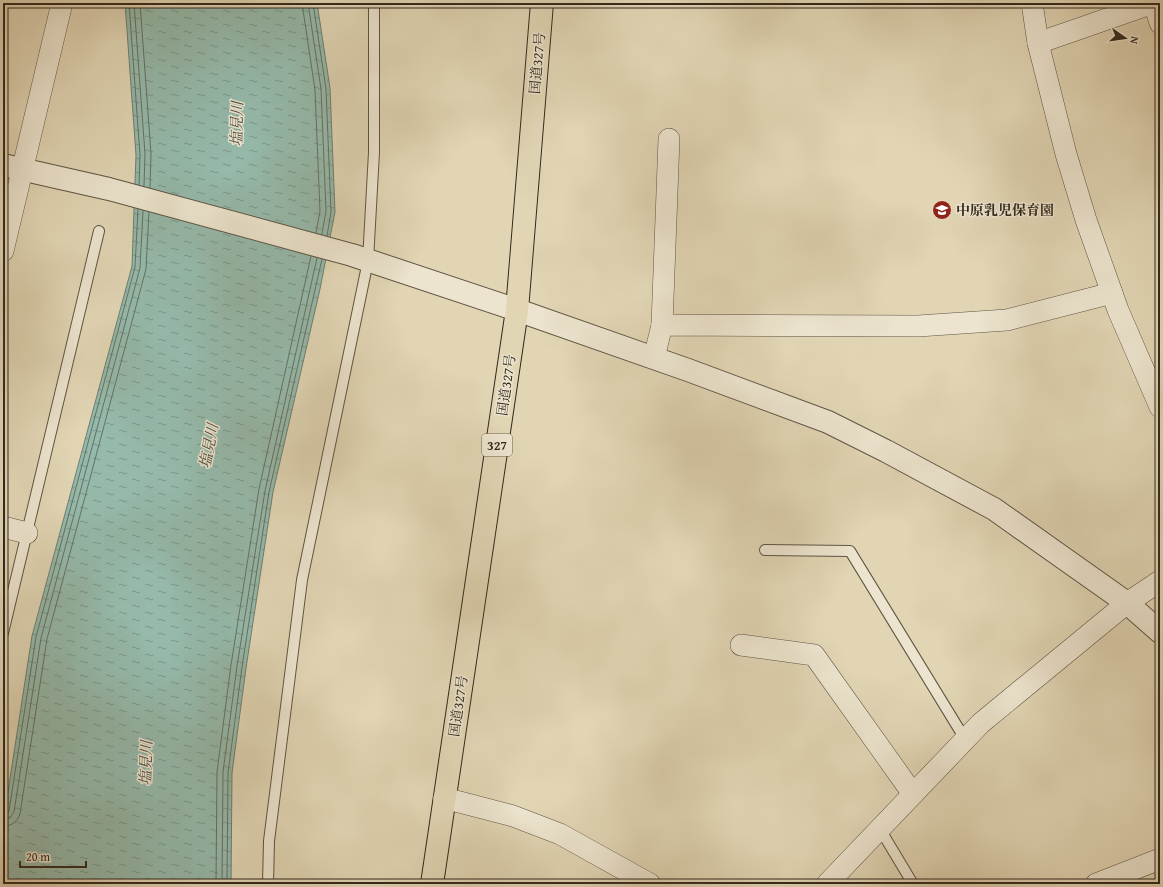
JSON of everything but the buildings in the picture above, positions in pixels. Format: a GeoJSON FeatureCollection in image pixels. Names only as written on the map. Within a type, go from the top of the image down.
{"type":"FeatureCollection","features":[{"type":"Feature","properties":{"kind":"highway","name":"国道327号"},"geometry":{"type":"LineString","coordinates":[[432,884],[517,310],[542,3]]}},
{"type":"Feature","properties":{"kind":"street"},"geometry":{"type":"LineString","coordinates":[[3,251],[13,168],[62,3]]}},
{"type":"Feature","properties":{"kind":"street"},"geometry":{"type":"LineString","coordinates":[[1032,3],[1038,43],[1066,154],[1086,220],[1118,310],[1160,407]]}},
{"type":"Feature","properties":{"kind":"street"},"geometry":{"type":"LineString","coordinates":[[1038,43],[1153,3],[1160,24]]}},
{"type":"Feature","properties":{"kind":"street"},"geometry":{"type":"LineString","coordinates":[[654,358],[662,325],[669,138]]}},
{"type":"Feature","properties":{"kind":"street"},"geometry":{"type":"LineString","coordinates":[[13,168],[109,189],[360,258],[517,310],[654,358],[828,422],[886,451],[994,509],[1127,603],[1160,632]]}},
{"type":"Feature","properties":{"kind":"street"},"geometry":{"type":"LineString","coordinates":[[662,325],[926,326],[1007,320],[1112,293]]}},
{"type":"Feature","properties":{"kind":"street"},"geometry":{"type":"LineString","coordinates":[[3,526],[27,533]]}},
{"type":"Feature","properties":{"kind":"street"},"geometry":{"type":"LineString","coordinates":[[827,884],[981,723],[1127,603],[1160,581]]}},
{"type":"Feature","properties":{"kind":"street"},"geometry":{"type":"LineString","coordinates":[[741,645],[814,655],[913,794]]}},
{"type":"Feature","properties":{"kind":"street"},"geometry":{"type":"LineString","coordinates":[[444,798],[514,816],[560,834],[650,884]]}},
{"type":"Feature","properties":{"kind":"street"},"geometry":{"type":"LineString","coordinates":[[1096,884],[1160,859]]}},
{"type":"Feature","properties":{"kind":"lane"},"geometry":{"type":"LineString","coordinates":[[268,884],[269,841],[302,580],[360,258],[374,152],[374,3]]}},
{"type":"Feature","properties":{"kind":"lane"},"geometry":{"type":"LineString","coordinates":[[3,633],[99,231]]}},
{"type":"Feature","properties":{"kind":"lane"},"geometry":{"type":"LineString","coordinates":[[765,550],[850,551],[965,739]]}},
{"type":"Feature","properties":{"kind":"lane"},"geometry":{"type":"LineString","coordinates":[[880,829],[913,884]]}},
{"type":"Feature","properties":{"kind":"water","name":"塩見川"},"geometry":{"type":"Polygon","coordinates":[[[125,3],[317,3],[330,88],[335,212],[320,289],[273,492],[246,668],[232,773],[231,884],[3,884],[3,824],[32,636],[132,266],[136,155],[125,3]]]}},
{"type":"Feature","properties":{"kind":"place","name":"中原乳児保育園"},"geometry":{"type":"Point","coordinates":[942,210]}}]}
